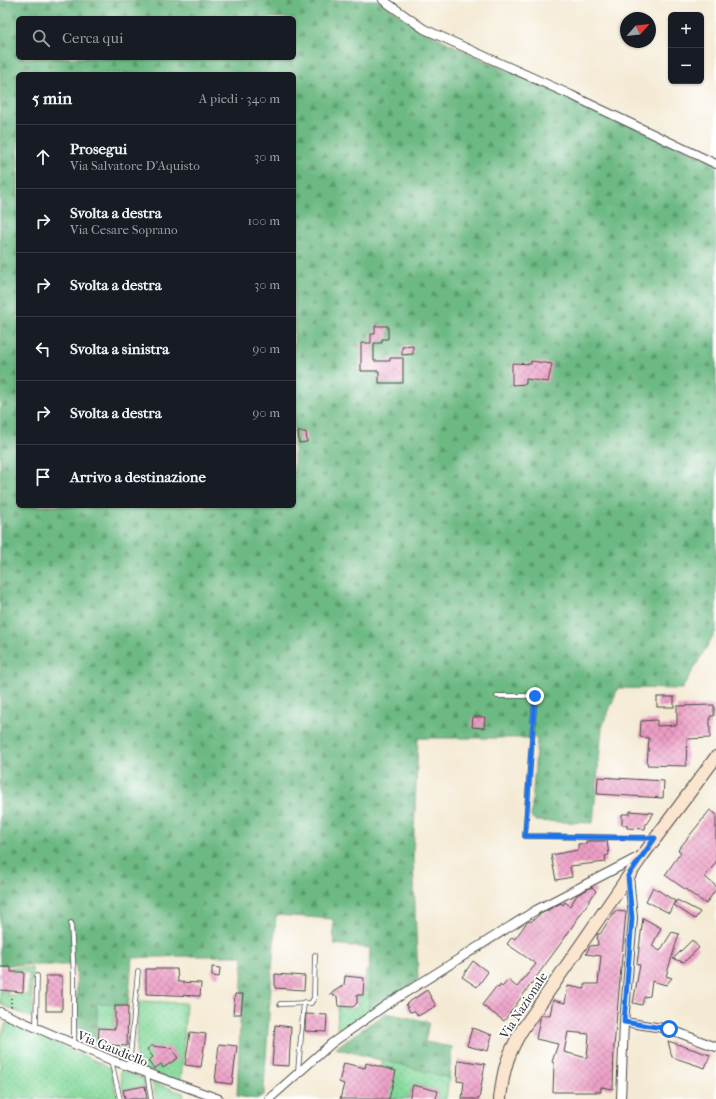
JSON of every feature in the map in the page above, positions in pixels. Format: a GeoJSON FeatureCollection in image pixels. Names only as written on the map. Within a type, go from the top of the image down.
{"type":"FeatureCollection","features":[{"type":"Feature","properties":{"kind":"main road","name":"Via Nazionale"},"geometry":{"type":"LineString","coordinates":[[500,1099],[510,1050],[628,876],[716,757]]}},
{"type":"Feature","properties":{"kind":"street"},"geometry":{"type":"LineString","coordinates":[[383,0],[424,29],[571,95],[716,164]]}},
{"type":"Feature","properties":{"kind":"street"},"geometry":{"type":"LineString","coordinates":[[269,1099],[298,1071],[332,1042],[366,1019],[523,918],[619,866],[643,855]]}},
{"type":"Feature","properties":{"kind":"street"},"geometry":{"type":"LineString","coordinates":[[621,1099],[624,1022],[632,918],[628,876]]}},
{"type":"Feature","properties":{"kind":"street","name":"Via Gaudiello"},"geometry":{"type":"LineString","coordinates":[[0,1012],[129,1068],[219,1099]]}},
{"type":"Feature","properties":{"kind":"street"},"geometry":{"type":"LineString","coordinates":[[624,1022],[669,1029],[716,1047]]}},
{"type":"Feature","properties":{"kind":"lane"},"geometry":{"type":"LineString","coordinates":[[497,696],[535,696],[525,836],[655,838]]}},
{"type":"Feature","properties":{"kind":"lane"},"geometry":{"type":"LineString","coordinates":[[71,923],[74,977],[74,1045]]}},
{"type":"Feature","properties":{"kind":"lane"},"geometry":{"type":"LineString","coordinates":[[280,1004],[311,1002],[314,998],[315,955]]}},
{"type":"Feature","properties":{"kind":"lane"},"geometry":{"type":"LineString","coordinates":[[129,1068],[138,971]]}},
{"type":"Feature","properties":{"kind":"lane"},"geometry":{"type":"LineString","coordinates":[[36,1028],[37,976]]}},
{"type":"Feature","properties":{"kind":"lane"},"geometry":{"type":"LineString","coordinates":[[298,1071],[304,1002]]}},
{"type":"Feature","properties":{"kind":"lane"},"geometry":{"type":"LineString","coordinates":[[111,1060],[120,1099]]}},
{"type":"Feature","properties":{"kind":"lane"},"geometry":{"type":"LineString","coordinates":[[147,1074],[151,1099]]}},
{"type":"Feature","properties":{"kind":"path"},"geometry":{"type":"LineString","coordinates":[[11,995],[11,1016]]}},
{"type":"Feature","properties":{"kind":"green space"},"geometry":{"type":"Polygon","coordinates":[[[0,0],[378,0],[422,30],[483,60],[716,163],[716,631],[682,689],[618,688],[602,728],[593,823],[537,821],[531,817],[537,738],[418,738],[413,857],[418,980],[368,1013],[370,948],[334,944],[333,919],[276,915],[264,1095],[256,1099],[237,1096],[243,956],[132,958],[128,1006],[97,1003],[96,1046],[78,1037],[76,965],[0,965],[0,0]]]}},
{"type":"Feature","properties":{"kind":"green space"},"geometry":{"type":"Polygon","coordinates":[[[12,968],[32,968],[32,1018],[0,1004],[0,991],[8,991],[7,995],[28,995],[29,973],[12,972],[12,968]]]}},
{"type":"Feature","properties":{"kind":"green space"},"geometry":{"type":"Polygon","coordinates":[[[370,968],[368,1013],[342,1031],[337,1028],[338,1007],[353,1009],[358,1006],[357,996],[364,996],[366,971],[370,968]]]}},
{"type":"Feature","properties":{"kind":"green space"},"geometry":{"type":"Polygon","coordinates":[[[139,1001],[186,1003],[181,1083],[135,1067],[139,1001]]]}},
{"type":"Feature","properties":{"kind":"green space"},"geometry":{"type":"Polygon","coordinates":[[[97,1003],[114,1005],[114,1028],[97,1028],[97,1003]]]}},
{"type":"Feature","properties":{"kind":"green space"},"geometry":{"type":"Polygon","coordinates":[[[386,1013],[429,1022],[425,1042],[452,1047],[449,1078],[335,1048],[386,1013]]]}},
{"type":"Feature","properties":{"kind":"green space"},"geometry":{"type":"Polygon","coordinates":[[[7,1021],[111,1068],[117,1099],[0,1099],[0,1039],[7,1021]]]}},
{"type":"Feature","properties":{"kind":"green space"},"geometry":{"type":"Polygon","coordinates":[[[96,1046],[126,1049],[126,1060],[96,1046]]]}},
{"type":"Feature","properties":{"kind":"green space"},"geometry":{"type":"Polygon","coordinates":[[[383,1060],[449,1078],[446,1099],[436,1099],[438,1091],[413,1085],[409,1099],[389,1098],[381,1067],[383,1060]]]}},
{"type":"Feature","properties":{"kind":"green space"},"geometry":{"type":"Polygon","coordinates":[[[120,1071],[144,1079],[145,1086],[123,1090],[120,1071]]]}},
{"type":"Feature","properties":{"kind":"green space"},"geometry":{"type":"Polygon","coordinates":[[[152,1082],[183,1093],[184,1099],[156,1099],[152,1082]]]}},
{"type":"Feature","properties":{"kind":"building"},"geometry":{"type":"Polygon","coordinates":[[[375,326],[388,326],[388,339],[382,339],[382,343],[374,343],[374,361],[390,361],[390,358],[403,358],[403,383],[379,383],[379,371],[361,371],[361,343],[371,343],[371,334],[375,334],[375,326]]]}},
{"type":"Feature","properties":{"kind":"building"},"geometry":{"type":"Polygon","coordinates":[[[413,346],[413,354],[402,355],[402,347],[413,346]]]}},
{"type":"Feature","properties":{"kind":"building"},"geometry":{"type":"Polygon","coordinates":[[[531,361],[552,364],[548,382],[526,379],[526,384],[512,385],[512,363],[531,364],[531,361]]]}},
{"type":"Feature","properties":{"kind":"building"},"geometry":{"type":"Polygon","coordinates":[[[298,432],[306,432],[307,442],[299,443],[298,432]]]}},
{"type":"Feature","properties":{"kind":"building"},"geometry":{"type":"Polygon","coordinates":[[[657,697],[674,697],[674,707],[657,707],[657,697]]]}},
{"type":"Feature","properties":{"kind":"building"},"geometry":{"type":"Polygon","coordinates":[[[714,705],[714,716],[710,716],[710,738],[687,739],[686,766],[647,765],[649,738],[640,737],[641,721],[657,720],[657,726],[677,725],[677,706],[714,705]]]}},
{"type":"Feature","properties":{"kind":"building"},"geometry":{"type":"Polygon","coordinates":[[[473,717],[485,717],[484,728],[472,727],[473,717]]]}},
{"type":"Feature","properties":{"kind":"building"},"geometry":{"type":"Polygon","coordinates":[[[598,777],[664,781],[663,798],[597,794],[598,777]]]}},
{"type":"Feature","properties":{"kind":"building"},"geometry":{"type":"Polygon","coordinates":[[[710,810],[716,814],[716,862],[705,877],[716,886],[716,889],[706,904],[665,875],[681,852],[678,850],[710,810]]]}},
{"type":"Feature","properties":{"kind":"building"},"geometry":{"type":"Polygon","coordinates":[[[630,811],[654,813],[646,824],[645,829],[627,828],[627,825],[622,825],[622,814],[630,814],[630,811]]]}},
{"type":"Feature","properties":{"kind":"building"},"geometry":{"type":"Polygon","coordinates":[[[586,841],[607,841],[609,855],[605,856],[606,862],[570,866],[572,877],[556,880],[551,855],[578,850],[578,844],[586,844],[586,841]]]}},
{"type":"Feature","properties":{"kind":"building"},"geometry":{"type":"Polygon","coordinates":[[[592,887],[596,891],[564,939],[504,1021],[482,1005],[496,987],[499,988],[500,985],[502,987],[508,980],[517,987],[536,964],[507,944],[512,937],[515,939],[527,922],[532,921],[539,915],[561,903],[563,905],[565,902],[570,906],[577,895],[592,887]]]}},
{"type":"Feature","properties":{"kind":"building"},"geometry":{"type":"Polygon","coordinates":[[[653,887],[675,901],[669,913],[646,901],[653,887]]]}},
{"type":"Feature","properties":{"kind":"building"},"geometry":{"type":"Polygon","coordinates":[[[677,900],[700,912],[695,919],[674,905],[677,900]]]}},
{"type":"Feature","properties":{"kind":"building"},"geometry":{"type":"Polygon","coordinates":[[[615,911],[626,912],[614,1047],[613,1089],[601,1087],[601,1092],[553,1092],[554,1063],[552,1062],[558,1044],[536,1039],[541,1015],[550,1015],[553,1000],[565,1003],[568,986],[585,989],[585,984],[598,984],[601,956],[586,954],[590,946],[598,945],[597,934],[600,934],[615,911]],[[568,1032],[564,1052],[587,1058],[589,1034],[568,1032]]]}},
{"type":"Feature","properties":{"kind":"building"},"geometry":{"type":"Polygon","coordinates":[[[643,918],[661,928],[652,946],[660,951],[672,932],[679,934],[666,976],[672,978],[666,985],[652,981],[650,996],[644,997],[642,1005],[633,1003],[640,965],[637,964],[643,918]]]}},
{"type":"Feature","properties":{"kind":"building"},"geometry":{"type":"Polygon","coordinates":[[[692,940],[699,948],[684,962],[673,959],[692,940]]]}},
{"type":"Feature","properties":{"kind":"building"},"geometry":{"type":"Polygon","coordinates":[[[473,961],[488,972],[477,987],[462,977],[473,961]]]}},
{"type":"Feature","properties":{"kind":"building"},"geometry":{"type":"Polygon","coordinates":[[[0,967],[11,967],[11,972],[24,972],[23,992],[0,990],[0,967]]]}},
{"type":"Feature","properties":{"kind":"building"},"geometry":{"type":"Polygon","coordinates":[[[212,967],[220,968],[219,977],[212,976],[212,967]]]}},
{"type":"Feature","properties":{"kind":"building"},"geometry":{"type":"Polygon","coordinates":[[[146,969],[177,969],[178,982],[201,983],[200,996],[146,994],[146,969]]]}},
{"type":"Feature","properties":{"kind":"building"},"geometry":{"type":"Polygon","coordinates":[[[275,974],[305,976],[304,990],[275,988],[275,974]]]}},
{"type":"Feature","properties":{"kind":"building"},"geometry":{"type":"Polygon","coordinates":[[[46,976],[62,976],[62,1011],[46,1011],[46,976]]]}},
{"type":"Feature","properties":{"kind":"building"},"geometry":{"type":"Polygon","coordinates":[[[345,976],[364,978],[363,995],[357,995],[357,1003],[353,1007],[338,1006],[337,996],[330,994],[344,985],[345,976]]]}},
{"type":"Feature","properties":{"kind":"building"},"geometry":{"type":"Polygon","coordinates":[[[427,990],[436,1006],[418,1016],[415,1011],[410,1012],[406,1004],[427,990]]]}},
{"type":"Feature","properties":{"kind":"building"},"geometry":{"type":"Polygon","coordinates":[[[235,994],[243,994],[241,1014],[233,1014],[235,994]]]}},
{"type":"Feature","properties":{"kind":"building"},"geometry":{"type":"Polygon","coordinates":[[[115,1006],[128,1006],[127,1046],[98,1044],[99,1028],[115,1029],[115,1006]]]}},
{"type":"Feature","properties":{"kind":"building"},"geometry":{"type":"Polygon","coordinates":[[[306,1014],[327,1015],[326,1032],[305,1031],[306,1014]]]}},
{"type":"Feature","properties":{"kind":"building"},"geometry":{"type":"Polygon","coordinates":[[[275,1025],[291,1027],[289,1066],[272,1065],[275,1025]]]}},
{"type":"Feature","properties":{"kind":"building"},"geometry":{"type":"Polygon","coordinates":[[[472,1028],[492,1035],[488,1051],[467,1046],[472,1028]]]}},
{"type":"Feature","properties":{"kind":"building"},"geometry":{"type":"Polygon","coordinates":[[[190,1032],[206,1034],[201,1067],[185,1065],[190,1032]]]}},
{"type":"Feature","properties":{"kind":"building"},"geometry":{"type":"Polygon","coordinates":[[[668,1041],[710,1055],[705,1068],[672,1057],[668,1041]]]}},
{"type":"Feature","properties":{"kind":"building"},"geometry":{"type":"Polygon","coordinates":[[[219,1044],[237,1046],[232,1084],[215,1082],[219,1044]]]}},
{"type":"Feature","properties":{"kind":"building"},"geometry":{"type":"Polygon","coordinates":[[[151,1046],[171,1048],[178,1058],[163,1068],[161,1064],[154,1069],[148,1061],[153,1057],[147,1049],[151,1046]]]}},
{"type":"Feature","properties":{"kind":"building"},"geometry":{"type":"Polygon","coordinates":[[[458,1060],[485,1064],[479,1099],[462,1099],[464,1082],[457,1081],[458,1060]]]}},
{"type":"Feature","properties":{"kind":"building"},"geometry":{"type":"Polygon","coordinates":[[[344,1063],[365,1068],[366,1063],[396,1071],[389,1099],[340,1099],[344,1084],[339,1082],[344,1063]]]}},
{"type":"Feature","properties":{"kind":"building"},"geometry":{"type":"Polygon","coordinates":[[[413,1085],[438,1091],[436,1099],[409,1099],[413,1085]]]}},
{"type":"Feature","properties":{"kind":"building"},"geometry":{"type":"Polygon","coordinates":[[[145,1086],[147,1099],[125,1099],[123,1090],[145,1086]]]}},
{"type":"Feature","properties":{"kind":"route"},"geometry":{"type":"LineString","coordinates":[[535,696],[525,836],[655,838],[628,876],[632,918],[624,1022],[669,1029]]}}]}
